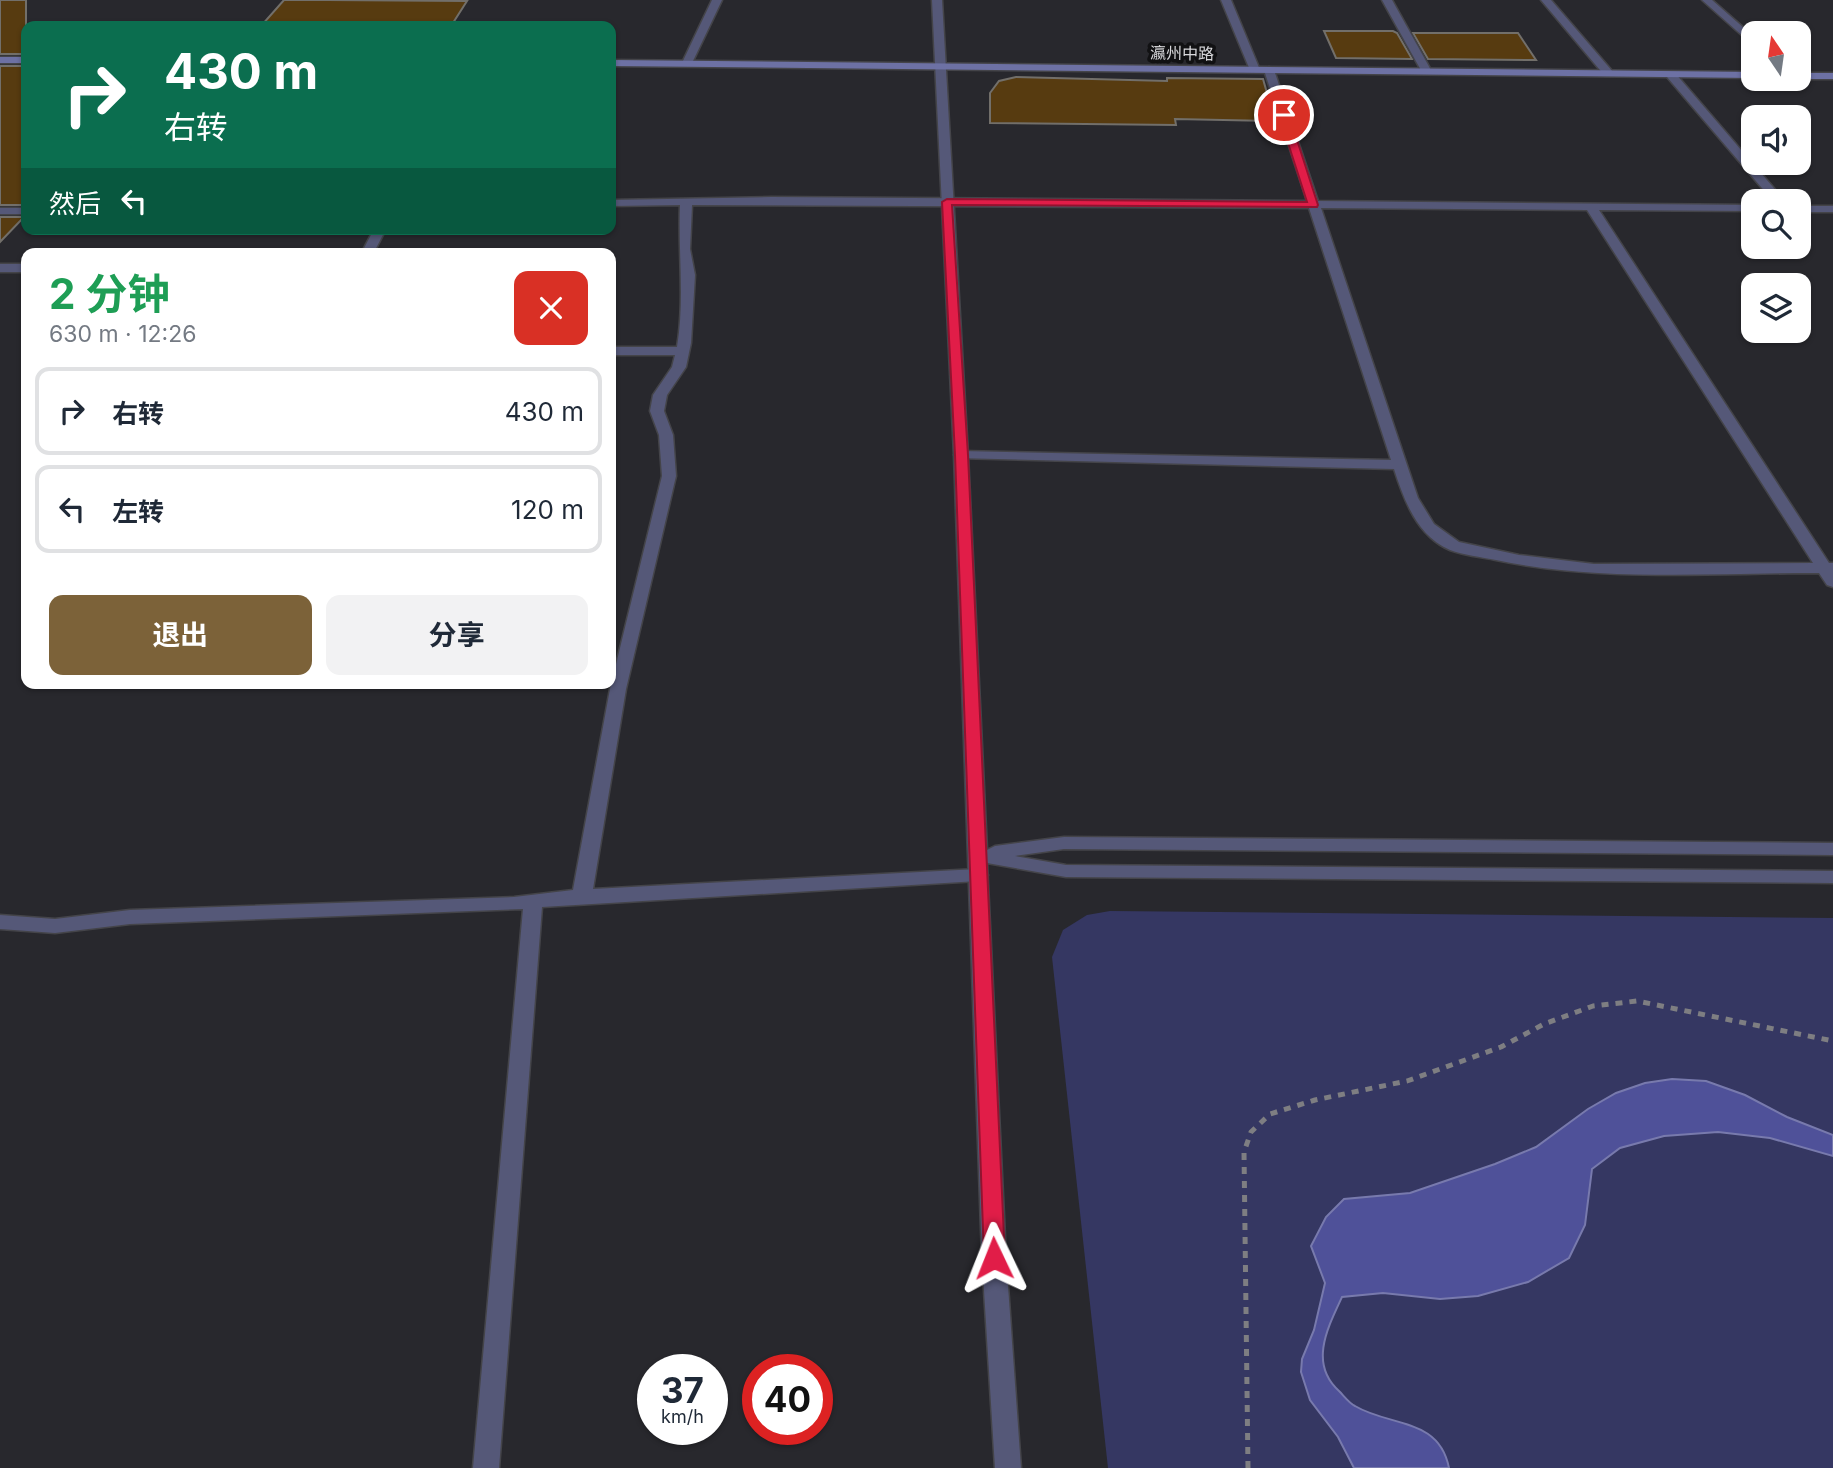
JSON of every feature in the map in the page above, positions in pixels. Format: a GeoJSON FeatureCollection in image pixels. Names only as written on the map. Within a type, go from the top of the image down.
{"type":"FeatureCollection","features":[{"type":"Feature","properties":{"kind":"main road"},"geometry":{"type":"LineString","coordinates":[[0,60],[21,60]]}},
{"type":"Feature","properties":{"kind":"main road","name":"瀛州中路"},"geometry":{"type":"LineString","coordinates":[[616,63],[1741,75]]}},
{"type":"Feature","properties":{"kind":"main road"},"geometry":{"type":"LineString","coordinates":[[1811,76],[1833,76]]}},
{"type":"Feature","properties":{"kind":"street"},"geometry":{"type":"LineString","coordinates":[[687,63],[718,0]]}},
{"type":"Feature","properties":{"kind":"street"},"geometry":{"type":"LineString","coordinates":[[937,0],[961,455],[994,1258],[1008,1468]]}},
{"type":"Feature","properties":{"kind":"street"},"geometry":{"type":"LineString","coordinates":[[1226,0],[1262,70],[1313,205],[1411,498],[1427,527],[1454,546],[1520,560],[1594,569],[1829,568]]}},
{"type":"Feature","properties":{"kind":"street"},"geometry":{"type":"LineString","coordinates":[[1387,0],[1427,72]]}},
{"type":"Feature","properties":{"kind":"street"},"geometry":{"type":"LineString","coordinates":[[1546,0],[1609,74]]}},
{"type":"Feature","properties":{"kind":"street"},"geometry":{"type":"LineString","coordinates":[[1707,0],[1741,31]]}},
{"type":"Feature","properties":{"kind":"street"},"geometry":{"type":"LineString","coordinates":[[1671,75],[1769,189]]}},
{"type":"Feature","properties":{"kind":"street"},"geometry":{"type":"LineString","coordinates":[[582,896],[618,689],[669,476],[666,435],[657,411],[660,395],[679,367],[682,351],[688,275],[684,249],[686,202]]}},
{"type":"Feature","properties":{"kind":"street"},"geometry":{"type":"LineString","coordinates":[[616,203],[947,202],[1741,208]]}},
{"type":"Feature","properties":{"kind":"street"},"geometry":{"type":"LineString","coordinates":[[1591,207],[1829,568],[1833,582]]}},
{"type":"Feature","properties":{"kind":"street"},"geometry":{"type":"LineString","coordinates":[[1811,209],[1833,209]]}},
{"type":"Feature","properties":{"kind":"street"},"geometry":{"type":"LineString","coordinates":[[0,211],[21,211]]}},
{"type":"Feature","properties":{"kind":"street"},"geometry":{"type":"LineString","coordinates":[[0,268],[21,268]]}},
{"type":"Feature","properties":{"kind":"street"},"geometry":{"type":"LineString","coordinates":[[616,351],[682,351]]}},
{"type":"Feature","properties":{"kind":"street"},"geometry":{"type":"LineString","coordinates":[[961,455],[1400,465]]}},
{"type":"Feature","properties":{"kind":"street"},"geometry":{"type":"LineString","coordinates":[[978,855],[1064,843],[1833,849]]}},
{"type":"Feature","properties":{"kind":"street"},"geometry":{"type":"LineString","coordinates":[[978,855],[1066,871],[1833,877]]}},
{"type":"Feature","properties":{"kind":"street"},"geometry":{"type":"LineString","coordinates":[[0,922],[55,926],[130,917],[533,901],[582,896],[978,875]]}},
{"type":"Feature","properties":{"kind":"street"},"geometry":{"type":"LineString","coordinates":[[486,1468],[533,901]]}},
{"type":"Feature","properties":{"kind":"path"},"geometry":{"type":"LineString","coordinates":[[1248,1468],[1244,1152],[1251,1132],[1270,1114],[1315,1100],[1417,1078],[1501,1046],[1544,1024],[1593,1006],[1637,1001],[1833,1041]]}},
{"type":"Feature","properties":{"kind":"shaded area"},"geometry":{"type":"Polygon","coordinates":[[[1110,911],[1833,918],[1833,1468],[1108,1468],[1052,957],[1063,930],[1087,915],[1110,911]]]}},
{"type":"Feature","properties":{"kind":"shaded area"},"geometry":{"type":"Polygon","coordinates":[[[1672,1079],[1706,1081],[1745,1095],[1787,1117],[1833,1135],[1833,1156],[1770,1138],[1718,1132],[1664,1136],[1620,1148],[1592,1169],[1585,1225],[1569,1258],[1528,1282],[1478,1296],[1440,1299],[1383,1293],[1342,1297],[1324,1346],[1323,1358],[1330,1381],[1355,1406],[1411,1426],[1435,1440],[1444,1452],[1449,1468],[1354,1468],[1338,1437],[1310,1400],[1301,1372],[1302,1359],[1314,1330],[1325,1283],[1311,1246],[1326,1217],[1344,1199],[1410,1193],[1495,1164],[1536,1147],[1588,1109],[1616,1093],[1645,1083],[1672,1079]]]}},
{"type":"Feature","properties":{"kind":"building"},"geometry":{"type":"Polygon","coordinates":[[[0,0],[26,0],[26,21],[21,21],[21,54],[0,54],[0,0]]]}},
{"type":"Feature","properties":{"kind":"building"},"geometry":{"type":"Polygon","coordinates":[[[284,0],[467,1],[454,21],[265,21],[284,0]]]}},
{"type":"Feature","properties":{"kind":"building"},"geometry":{"type":"Polygon","coordinates":[[[1324,31],[1393,31],[1397,33],[1412,59],[1336,58],[1324,31]]]}},
{"type":"Feature","properties":{"kind":"building"},"geometry":{"type":"Polygon","coordinates":[[[1413,33],[1518,33],[1536,60],[1428,59],[1413,33]]]}},
{"type":"Feature","properties":{"kind":"building"},"geometry":{"type":"Polygon","coordinates":[[[0,66],[21,66],[21,205],[0,205],[0,66]]]}},
{"type":"Feature","properties":{"kind":"building"},"geometry":{"type":"Polygon","coordinates":[[[1016,77],[1167,81],[1167,78],[1263,79],[1275,121],[1175,119],[1176,125],[990,123],[990,93],[999,81],[1016,77]]]}},
{"type":"Feature","properties":{"kind":"building"},"geometry":{"type":"Polygon","coordinates":[[[0,217],[21,217],[21,220],[0,242],[0,217]]]}},
{"type":"Feature","properties":{"kind":"route"},"geometry":{"type":"LineString","coordinates":[[994,1258],[961,455],[947,202],[1313,205],[1284,115]]}}]}
